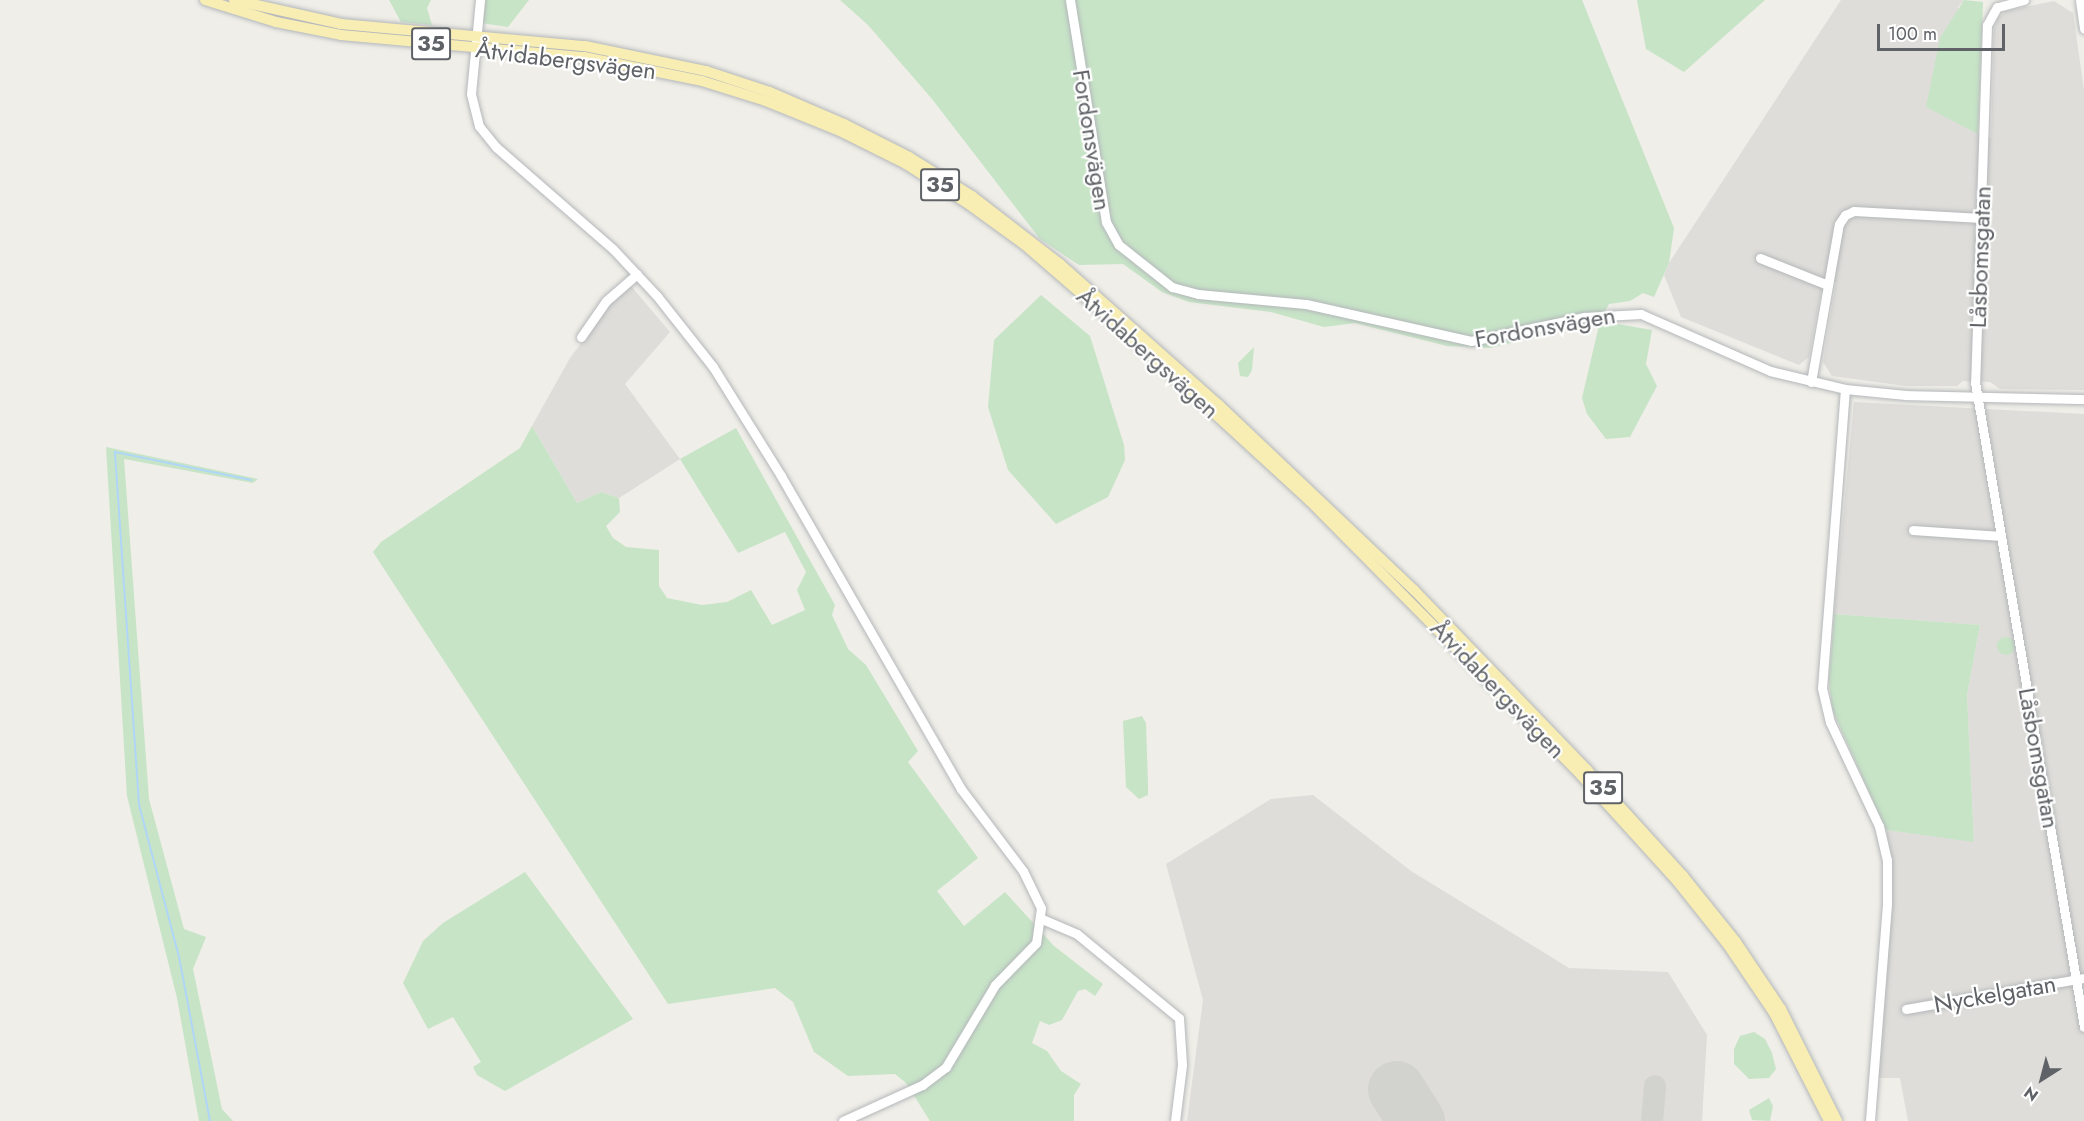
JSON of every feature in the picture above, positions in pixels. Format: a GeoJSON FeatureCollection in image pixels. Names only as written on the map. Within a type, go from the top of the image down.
{"type":"FeatureCollection","features":[{"type":"Feature","properties":{"kind":"main road","name":"Åtvidabergsvägen"},"geometry":{"type":"LineString","coordinates":[[205,0],[276,22],[332,33],[640,55],[770,92],[909,157],[972,195],[1030,239],[1308,488],[1414,590],[1587,770],[1683,876],[1736,942],[1786,1019],[1837,1121]]}},
{"type":"Feature","properties":{"kind":"main road","name":"Åtvidabergsvägen"},"geometry":{"type":"LineString","coordinates":[[234,0],[341,24],[637,66],[766,101],[840,131],[906,164],[1025,245],[1310,501],[1581,775],[1677,881],[1728,945],[1774,1014],[1828,1121]]}},
{"type":"Feature","properties":{"kind":"street"},"geometry":{"type":"LineString","coordinates":[[480,0],[472,105],[486,137],[581,219],[637,274],[695,343],[732,395],[961,789],[1030,883],[1042,919],[1036,943],[995,985],[946,1068],[922,1085],[843,1121]]}},
{"type":"Feature","properties":{"kind":"street","name":"Fordonsvägen"},"geometry":{"type":"LineString","coordinates":[[1070,0],[1106,222],[1119,245],[1172,287],[1198,294],[1306,304],[1470,342],[1584,317],[1641,314],[1735,358],[1811,382],[1845,389],[1978,398],[2084,399]]}},
{"type":"Feature","properties":{"kind":"street","name":"Låsbomsgatan"},"geometry":{"type":"LineString","coordinates":[[2024,0],[1997,7],[1987,25],[1975,382],[2080,979],[2084,1027]]}},
{"type":"Feature","properties":{"kind":"street"},"geometry":{"type":"LineString","coordinates":[[2080,0],[2084,29]]}},
{"type":"Feature","properties":{"kind":"street"},"geometry":{"type":"LineString","coordinates":[[1811,382],[1839,224],[1849,212],[1982,218]]}},
{"type":"Feature","properties":{"kind":"street"},"geometry":{"type":"LineString","coordinates":[[1760,258],[1828,285]]}},
{"type":"Feature","properties":{"kind":"street"},"geometry":{"type":"LineString","coordinates":[[581,337],[606,301],[637,274]]}},
{"type":"Feature","properties":{"kind":"street"},"geometry":{"type":"LineString","coordinates":[[1845,389],[1822,688],[1830,722],[1879,826],[1887,860],[1887,904],[1870,1121]]}},
{"type":"Feature","properties":{"kind":"street"},"geometry":{"type":"LineString","coordinates":[[1913,530],[2001,536]]}},
{"type":"Feature","properties":{"kind":"street"},"geometry":{"type":"LineString","coordinates":[[1042,919],[1077,934],[1179,1018],[1182,1065],[1175,1121]]}},
{"type":"Feature","properties":{"kind":"street","name":"Nyckelgatan"},"geometry":{"type":"LineString","coordinates":[[1906,1009],[2080,979]]}},
{"type":"Feature","properties":{"kind":"shaded area"},"geometry":{"type":"Polygon","coordinates":[[[1841,0],[1964,0],[1958,7],[1978,134],[1991,138],[1994,28],[1998,18],[2006,11],[2054,1],[2073,13],[2084,90],[2084,390],[2000,389],[1990,382],[1963,381],[1957,386],[1906,386],[1832,376],[1823,362],[1836,282],[1823,281],[1809,357],[1799,365],[1681,317],[1664,275],[1669,263],[1841,0]]]}},
{"type":"Feature","properties":{"kind":"shaded area"},"geometry":{"type":"Polygon","coordinates":[[[631,286],[670,332],[625,384],[680,459],[619,498],[601,492],[577,503],[532,426],[570,358],[610,305],[631,286]]]}},
{"type":"Feature","properties":{"kind":"shaded area"},"geometry":{"type":"Polygon","coordinates":[[[1854,402],[2084,414],[2084,1121],[1908,1121],[1900,1078],[1877,1078],[1892,900],[1892,862],[1886,830],[1974,841],[1967,695],[1980,625],[1834,614],[1854,402]]]}},
{"type":"Feature","properties":{"kind":"shaded area"},"geometry":{"type":"Polygon","coordinates":[[[1313,795],[1411,871],[1569,968],[1668,972],[1707,1035],[1702,1121],[1187,1121],[1203,1000],[1166,864],[1271,799],[1313,795]]]}},
{"type":"Feature","properties":{"kind":"green space"},"geometry":{"type":"Polygon","coordinates":[[[389,0],[431,0],[427,8],[432,25],[401,22],[389,0]]]}},
{"type":"Feature","properties":{"kind":"green space"},"geometry":{"type":"Polygon","coordinates":[[[486,0],[529,0],[508,27],[481,23],[486,0]]]}},
{"type":"Feature","properties":{"kind":"green space"},"geometry":{"type":"Polygon","coordinates":[[[840,0],[1582,0],[1674,228],[1669,263],[1654,297],[1643,293],[1630,301],[1609,304],[1600,321],[1490,348],[1447,346],[1355,323],[1324,327],[1271,312],[1189,302],[1162,292],[1123,264],[1079,265],[1040,239],[932,99],[868,25],[840,0]]]}},
{"type":"Feature","properties":{"kind":"green space"},"geometry":{"type":"Polygon","coordinates":[[[1637,0],[1765,0],[1684,72],[1646,49],[1637,0]]]}},
{"type":"Feature","properties":{"kind":"green space"},"geometry":{"type":"Polygon","coordinates":[[[1964,0],[1983,2],[1978,134],[1926,107],[1940,38],[1964,0]]]}},
{"type":"Feature","properties":{"kind":"green space"},"geometry":{"type":"Polygon","coordinates":[[[1041,295],[1090,336],[1124,445],[1125,460],[1108,497],[1056,524],[1008,470],[988,407],[994,340],[1041,295]]]}},
{"type":"Feature","properties":{"kind":"green space"},"geometry":{"type":"Polygon","coordinates":[[[1600,321],[1652,330],[1646,364],[1657,386],[1630,437],[1606,439],[1587,414],[1582,398],[1600,321]]]}},
{"type":"Feature","properties":{"kind":"green space"},"geometry":{"type":"Polygon","coordinates":[[[1254,347],[1252,370],[1248,377],[1240,376],[1238,363],[1254,347]]]}},
{"type":"Feature","properties":{"kind":"green space"},"geometry":{"type":"Polygon","coordinates":[[[532,426],[577,503],[601,492],[619,498],[620,512],[606,526],[613,538],[626,547],[659,550],[659,586],[667,598],[702,605],[727,602],[751,590],[772,625],[805,610],[797,590],[806,572],[785,532],[738,553],[680,459],[736,428],[835,605],[832,615],[848,649],[866,665],[918,751],[908,762],[978,858],[937,891],[964,926],[1005,892],[1054,946],[1103,984],[1095,996],[1085,989],[1078,991],[1062,1020],[1049,1025],[1040,1021],[1032,1043],[1047,1051],[1061,1071],[1081,1084],[1074,1095],[1074,1121],[930,1121],[906,1083],[895,1074],[848,1076],[814,1052],[793,1002],[775,988],[668,1004],[373,552],[381,542],[520,448],[532,426]]]}},
{"type":"Feature","properties":{"kind":"green space"},"geometry":{"type":"Polygon","coordinates":[[[106,447],[258,479],[253,483],[124,459],[149,799],[184,929],[206,937],[193,969],[222,1109],[233,1121],[199,1121],[177,998],[127,796],[106,447]]]}},
{"type":"Feature","properties":{"kind":"green space"},"geometry":{"type":"Polygon","coordinates":[[[1834,614],[1980,625],[1967,695],[1974,842],[1886,830],[1832,709],[1829,680],[1834,614]]]}},
{"type":"Feature","properties":{"kind":"green space"},"geometry":{"type":"Polygon","coordinates":[[[2006,637],[2012,640],[2015,646],[2012,652],[2006,655],[2000,652],[1997,646],[2000,640],[2006,637]]]}},
{"type":"Feature","properties":{"kind":"green space"},"geometry":{"type":"Polygon","coordinates":[[[1142,716],[1146,723],[1148,795],[1139,799],[1126,787],[1123,721],[1142,716]]]}},
{"type":"Feature","properties":{"kind":"green space"},"geometry":{"type":"Polygon","coordinates":[[[525,872],[633,1019],[505,1091],[477,1075],[473,1067],[481,1062],[453,1017],[428,1029],[403,983],[423,941],[443,923],[525,872]]]}},
{"type":"Feature","properties":{"kind":"green space"},"geometry":{"type":"Polygon","coordinates":[[[1754,1032],[1765,1039],[1772,1053],[1776,1069],[1769,1078],[1749,1079],[1734,1064],[1734,1049],[1740,1036],[1754,1032]]]}},
{"type":"Feature","properties":{"kind":"green space"},"geometry":{"type":"Polygon","coordinates":[[[1769,1098],[1773,1106],[1770,1121],[1752,1120],[1749,1110],[1769,1098]]]}},
{"type":"Feature","properties":{"kind":"waterway"},"geometry":{"type":"LineString","coordinates":[[210,1121],[179,957],[139,805],[115,452],[251,480]]}},
{"type":"Feature","properties":{"kind":"taxiway"},"geometry":{"type":"LineString","coordinates":[[1652,1121],[1655,1086]]}},
{"type":"Feature","properties":{"kind":"runway"},"geometry":{"type":"LineString","coordinates":[[1396,1089],[1416,1121]]}}]}
